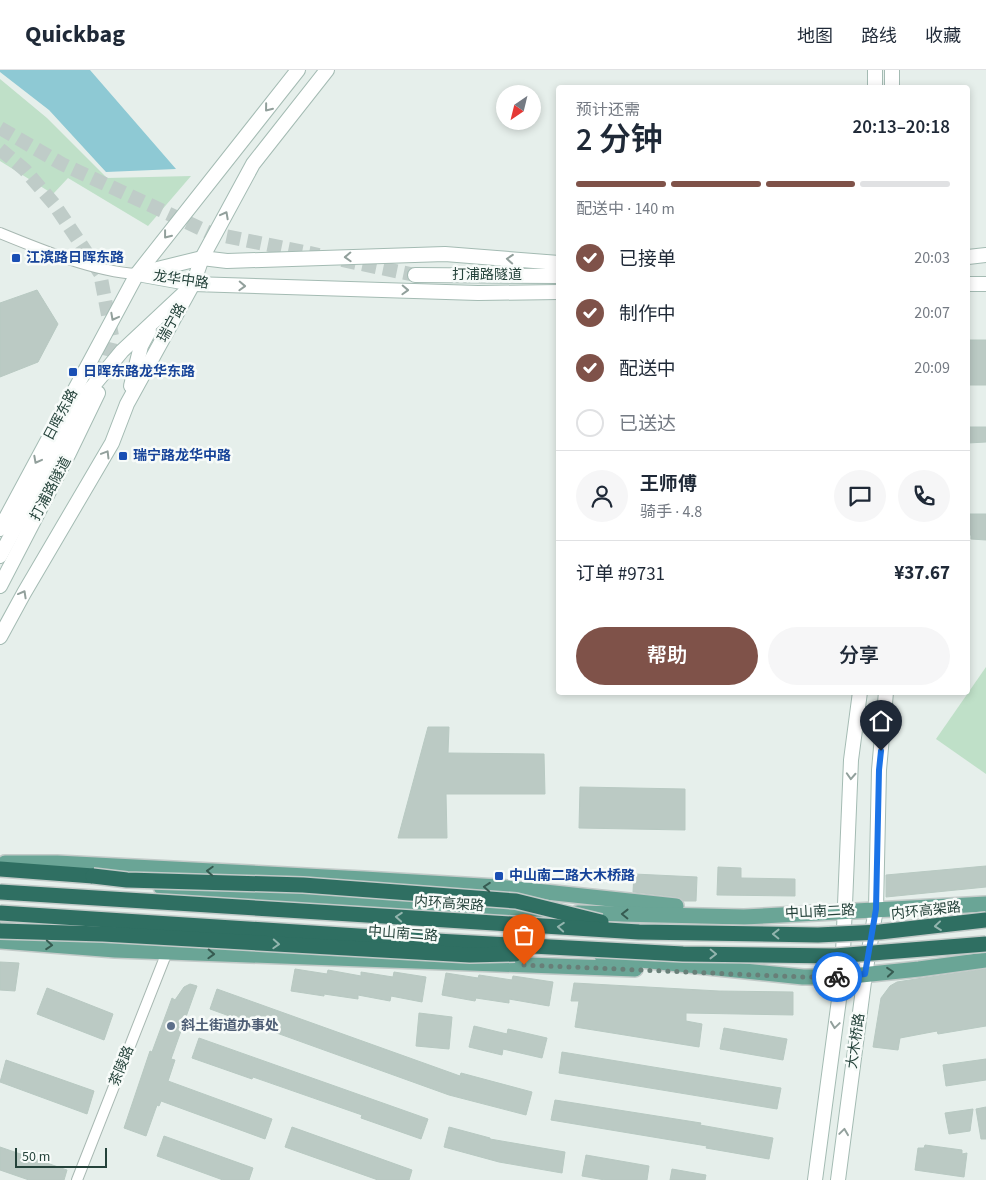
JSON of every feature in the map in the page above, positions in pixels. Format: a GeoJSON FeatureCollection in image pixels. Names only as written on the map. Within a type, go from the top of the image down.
{"type":"FeatureCollection","features":[{"type":"Feature","properties":{"kind":"highway"},"geometry":{"type":"LineString","coordinates":[[0,870],[127,880],[303,885],[516,902],[639,932]]}},
{"type":"Feature","properties":{"kind":"highway","name":"内环高架路"},"geometry":{"type":"LineString","coordinates":[[0,892],[639,932],[818,935],[880,932],[986,920]]}},
{"type":"Feature","properties":{"kind":"highway"},"geometry":{"type":"LineString","coordinates":[[0,913],[436,941],[644,952],[834,956],[986,944]]}},
{"type":"Feature","properties":{"kind":"highway"},"geometry":{"type":"LineString","coordinates":[[0,931],[103,934],[470,955],[644,952]]}},
{"type":"Feature","properties":{"kind":"main road"},"geometry":{"type":"LineString","coordinates":[[137,274],[298,70]]}},
{"type":"Feature","properties":{"kind":"main road","name":"瑞宁路"},"geometry":{"type":"LineString","coordinates":[[0,637],[112,443],[127,404],[193,284],[202,258],[252,164],[327,70]]}},
{"type":"Feature","properties":{"kind":"main road"},"geometry":{"type":"LineString","coordinates":[[875,70],[875,85]]}},
{"type":"Feature","properties":{"kind":"main road"},"geometry":{"type":"LineString","coordinates":[[892,70],[892,85]]}},
{"type":"Feature","properties":{"kind":"main road","name":"龙华中路"},"geometry":{"type":"LineString","coordinates":[[137,274],[202,258],[227,261],[445,254],[556,263]]}},
{"type":"Feature","properties":{"kind":"main road"},"geometry":{"type":"LineString","coordinates":[[970,257],[986,256]]}},
{"type":"Feature","properties":{"kind":"main road","name":"龙华中路"},"geometry":{"type":"LineString","coordinates":[[137,274],[193,284],[478,293],[556,292]]}},
{"type":"Feature","properties":{"kind":"main road","name":"日晖东路"},"geometry":{"type":"LineString","coordinates":[[0,529],[137,274]]}},
{"type":"Feature","properties":{"kind":"main road","name":"打浦路隧道"},"geometry":{"type":"LineString","coordinates":[[415,275],[556,276]]}},
{"type":"Feature","properties":{"kind":"main road","name":"日晖东路"},"geometry":{"type":"LineString","coordinates":[[0,556],[88,392],[122,351],[193,284]]}},
{"type":"Feature","properties":{"kind":"main road"},"geometry":{"type":"LineString","coordinates":[[970,284],[986,284]]}},
{"type":"Feature","properties":{"kind":"main road","name":"日晖东路"},"geometry":{"type":"LineString","coordinates":[[127,404],[141,346],[156,320]]}},
{"type":"Feature","properties":{"kind":"main road","name":"打浦路隧道"},"geometry":{"type":"LineString","coordinates":[[0,586],[99,391]]}},
{"type":"Feature","properties":{"kind":"main road","name":"大木桥路"},"geometry":{"type":"LineString","coordinates":[[815,1180],[842,977],[851,760],[860,695]]}},
{"type":"Feature","properties":{"kind":"main road","name":"大木桥路"},"geometry":{"type":"LineString","coordinates":[[838,1180],[865,974],[876,909],[879,770],[886,695]]}},
{"type":"Feature","properties":{"kind":"main road","name":"中山南二路"},"geometry":{"type":"LineString","coordinates":[[0,864],[57,863],[498,887],[698,908],[744,917]]}},
{"type":"Feature","properties":{"kind":"main road","name":"中山南二路"},"geometry":{"type":"LineString","coordinates":[[0,870],[253,896],[501,912],[744,917],[986,904]]}},
{"type":"Feature","properties":{"kind":"main road","name":"中山南二路"},"geometry":{"type":"LineString","coordinates":[[0,921],[408,932],[561,952],[803,977]]}},
{"type":"Feature","properties":{"kind":"main road","name":"中山南二路"},"geometry":{"type":"LineString","coordinates":[[0,942],[114,950],[803,977],[842,977],[919,970],[986,960]]}},
{"type":"Feature","properties":{"kind":"street"},"geometry":{"type":"LineString","coordinates":[[0,233],[96,266],[124,273],[137,274]]}},
{"type":"Feature","properties":{"kind":"street","name":"茶陵路"},"geometry":{"type":"LineString","coordinates":[[77,1180],[168,952]]}},
{"type":"Feature","properties":{"kind":"green space"},"geometry":{"type":"Polygon","coordinates":[[[0,79],[47,118],[107,178],[191,176],[148,226],[68,178],[53,194],[0,161],[0,79]]]}},
{"type":"Feature","properties":{"kind":"green space"},"geometry":{"type":"Polygon","coordinates":[[[986,667],[986,774],[936,739],[967,695],[970,695],[970,690],[986,667]]]}},
{"type":"Feature","properties":{"kind":"water"},"geometry":{"type":"Polygon","coordinates":[[[0,70],[90,70],[176,169],[106,172],[49,110],[0,72],[0,70]]]}},
{"type":"Feature","properties":{"kind":"building"},"geometry":{"type":"Polygon","coordinates":[[[37,290],[58,324],[38,362],[0,377],[0,303],[37,290]]]}},
{"type":"Feature","properties":{"kind":"building"},"geometry":{"type":"Polygon","coordinates":[[[970,340],[986,340],[986,385],[970,385],[970,340]]]}},
{"type":"Feature","properties":{"kind":"building"},"geometry":{"type":"Polygon","coordinates":[[[970,427],[986,427],[986,442],[970,443],[970,427]]]}},
{"type":"Feature","properties":{"kind":"building"},"geometry":{"type":"Polygon","coordinates":[[[970,514],[986,514],[986,540],[971,539],[970,514]]]}},
{"type":"Feature","properties":{"kind":"building"},"geometry":{"type":"Polygon","coordinates":[[[428,727],[449,727],[448,753],[544,754],[545,794],[446,794],[447,838],[398,838],[428,727]]]}},
{"type":"Feature","properties":{"kind":"building"},"geometry":{"type":"Polygon","coordinates":[[[580,787],[685,789],[685,830],[579,828],[580,787]]]}},
{"type":"Feature","properties":{"kind":"building"},"geometry":{"type":"Polygon","coordinates":[[[986,866],[986,887],[886,897],[886,875],[986,866]]]}},
{"type":"Feature","properties":{"kind":"building"},"geometry":{"type":"Polygon","coordinates":[[[718,867],[741,868],[741,878],[795,879],[795,896],[717,895],[718,867]]]}},
{"type":"Feature","properties":{"kind":"building"},"geometry":{"type":"Polygon","coordinates":[[[634,874],[697,877],[696,901],[683,901],[677,897],[633,892],[634,874]]]}},
{"type":"Feature","properties":{"kind":"building"},"geometry":{"type":"Polygon","coordinates":[[[0,962],[19,963],[15,991],[0,990],[0,962]]]}},
{"type":"Feature","properties":{"kind":"building"},"geometry":{"type":"Polygon","coordinates":[[[295,969],[327,974],[328,970],[361,976],[361,972],[393,977],[394,972],[426,977],[422,1002],[391,996],[390,1001],[358,995],[358,999],[291,991],[295,969]]]}},
{"type":"Feature","properties":{"kind":"building"},"geometry":{"type":"Polygon","coordinates":[[[986,969],[986,1026],[938,1034],[937,1031],[900,1038],[898,1050],[873,1047],[881,998],[890,986],[897,982],[986,969]]]}},
{"type":"Feature","properties":{"kind":"building"},"geometry":{"type":"Polygon","coordinates":[[[446,973],[478,978],[479,975],[512,980],[513,976],[553,982],[549,1006],[509,999],[509,1003],[476,998],[475,1001],[442,995],[446,973]]]}},
{"type":"Feature","properties":{"kind":"building"},"geometry":{"type":"Polygon","coordinates":[[[574,983],[719,991],[793,992],[793,1015],[686,1013],[686,1021],[702,1024],[699,1047],[575,1027],[579,1001],[571,1001],[574,983]]]}},
{"type":"Feature","properties":{"kind":"building"},"geometry":{"type":"Polygon","coordinates":[[[190,984],[197,986],[171,1059],[175,1060],[168,1081],[272,1119],[265,1139],[161,1101],[159,1106],[157,1105],[146,1136],[124,1128],[150,1051],[152,1052],[172,998],[175,1000],[184,987],[190,984]]]}},
{"type":"Feature","properties":{"kind":"building"},"geometry":{"type":"Polygon","coordinates":[[[47,988],[113,1014],[104,1040],[37,1014],[47,988]]]}},
{"type":"Feature","properties":{"kind":"building"},"geometry":{"type":"Polygon","coordinates":[[[217,989],[460,1076],[461,1073],[532,1092],[526,1115],[449,1095],[210,1009],[217,989]]]}},
{"type":"Feature","properties":{"kind":"building"},"geometry":{"type":"Polygon","coordinates":[[[419,1013],[452,1017],[449,1049],[416,1046],[419,1013]]]}},
{"type":"Feature","properties":{"kind":"building"},"geometry":{"type":"Polygon","coordinates":[[[474,1026],[507,1034],[508,1029],[547,1038],[542,1058],[503,1049],[502,1055],[469,1047],[474,1026]]]}},
{"type":"Feature","properties":{"kind":"building"},"geometry":{"type":"Polygon","coordinates":[[[724,1028],[787,1039],[783,1060],[720,1049],[724,1028]]]}},
{"type":"Feature","properties":{"kind":"building"},"geometry":{"type":"Polygon","coordinates":[[[199,1038],[428,1119],[421,1139],[361,1118],[362,1115],[192,1058],[199,1038]]]}},
{"type":"Feature","properties":{"kind":"building"},"geometry":{"type":"Polygon","coordinates":[[[562,1052],[781,1088],[777,1109],[559,1073],[562,1052]]]}},
{"type":"Feature","properties":{"kind":"building"},"geometry":{"type":"Polygon","coordinates":[[[986,1059],[986,1080],[946,1086],[943,1065],[986,1059]]]}},
{"type":"Feature","properties":{"kind":"building"},"geometry":{"type":"Polygon","coordinates":[[[6,1060],[94,1091],[87,1114],[0,1082],[6,1060]]]}},
{"type":"Feature","properties":{"kind":"building"},"geometry":{"type":"Polygon","coordinates":[[[555,1100],[701,1123],[700,1125],[773,1138],[769,1159],[706,1148],[707,1146],[551,1120],[555,1100]]]}},
{"type":"Feature","properties":{"kind":"building"},"geometry":{"type":"Polygon","coordinates":[[[986,1107],[986,1139],[981,1139],[976,1109],[986,1107]]]}},
{"type":"Feature","properties":{"kind":"building"},"geometry":{"type":"Polygon","coordinates":[[[973,1109],[970,1131],[949,1134],[945,1113],[973,1109]]]}},
{"type":"Feature","properties":{"kind":"building"},"geometry":{"type":"Polygon","coordinates":[[[292,1127],[412,1170],[409,1180],[378,1180],[285,1147],[292,1127]]]}},
{"type":"Feature","properties":{"kind":"building"},"geometry":{"type":"Polygon","coordinates":[[[449,1127],[490,1139],[565,1152],[562,1173],[499,1162],[444,1147],[449,1127]]]}},
{"type":"Feature","properties":{"kind":"building"},"geometry":{"type":"Polygon","coordinates":[[[164,1136],[253,1168],[249,1180],[223,1180],[157,1156],[164,1136]]]}},
{"type":"Feature","properties":{"kind":"building"},"geometry":{"type":"Polygon","coordinates":[[[925,1145],[962,1150],[962,1154],[967,1153],[964,1177],[915,1170],[918,1148],[924,1148],[925,1145]]]}},
{"type":"Feature","properties":{"kind":"building"},"geometry":{"type":"Polygon","coordinates":[[[0,1147],[67,1170],[64,1180],[29,1180],[0,1170],[0,1147]]]}},
{"type":"Feature","properties":{"kind":"building"},"geometry":{"type":"Polygon","coordinates":[[[586,1155],[649,1166],[647,1180],[605,1180],[582,1176],[586,1155]]]}},
{"type":"Feature","properties":{"kind":"building"},"geometry":{"type":"Polygon","coordinates":[[[672,1169],[706,1175],[705,1180],[670,1180],[672,1169]]]}},
{"type":"Feature","properties":{"kind":"tunnel"},"geometry":{"type":"LineString","coordinates":[[0,128],[62,164],[210,233],[319,255]]}},
{"type":"Feature","properties":{"kind":"tunnel"},"geometry":{"type":"LineString","coordinates":[[0,149],[25,170],[54,204],[100,273],[112,336],[103,375]]}},
{"type":"Feature","properties":{"kind":"tunnel"},"geometry":{"type":"LineString","coordinates":[[342,260],[415,275]]}},
{"type":"Feature","properties":{"kind":"way so far"},"geometry":{"type":"LineString","coordinates":[[524,965],[837,977]]}},
{"type":"Feature","properties":{"kind":"place","name":"江滨路日晖东路"},"geometry":{"type":"Point","coordinates":[16,258]}},
{"type":"Feature","properties":{"kind":"place","name":"日晖东路龙华东路"},"geometry":{"type":"Point","coordinates":[73,372]}},
{"type":"Feature","properties":{"kind":"place","name":"瑞宁路龙华中路"},"geometry":{"type":"Point","coordinates":[123,456]}},
{"type":"Feature","properties":{"kind":"place","name":"中山南二路大木桥路"},"geometry":{"type":"Point","coordinates":[499,876]}},
{"type":"Feature","properties":{"kind":"place","name":"斜土街道办事处"},"geometry":{"type":"Point","coordinates":[171,1026]}},
{"type":"Feature","properties":{"kind":"route"},"geometry":{"type":"LineString","coordinates":[[837,977],[865,974],[876,909],[881,751]]}}]}
